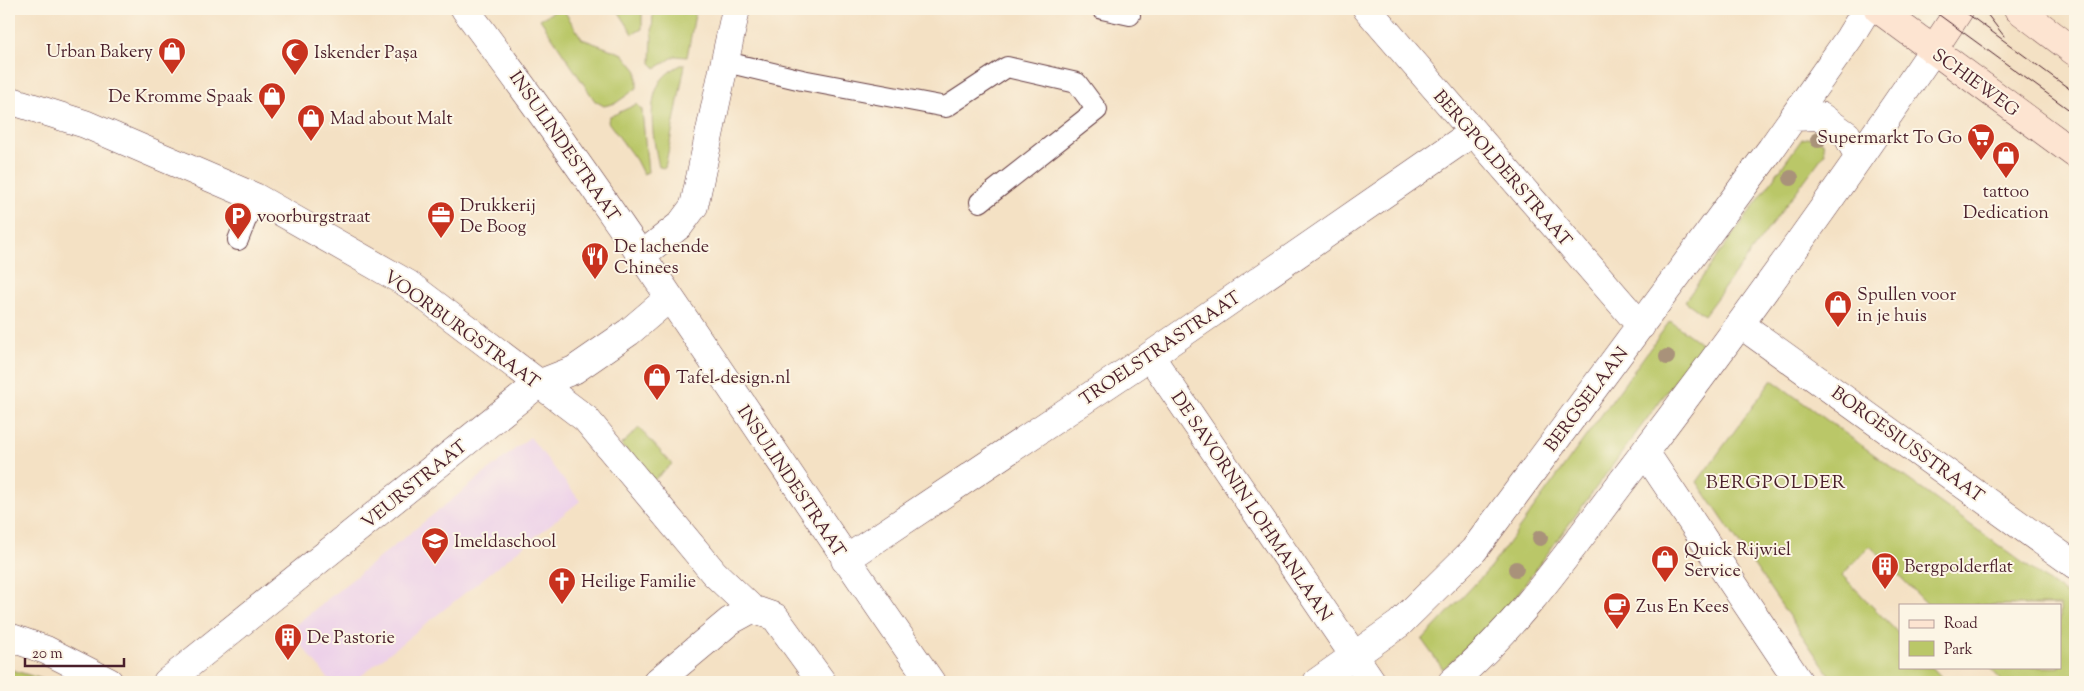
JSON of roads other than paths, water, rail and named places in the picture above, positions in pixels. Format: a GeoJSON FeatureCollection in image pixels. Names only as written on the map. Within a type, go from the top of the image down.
{"type":"FeatureCollection","features":[{"type":"Feature","properties":{"kind":"main road","name":"SCHIEWEG"},"geometry":{"type":"LineString","coordinates":[[1878,9],[2075,154]]}},
{"type":"Feature","properties":{"kind":"main road"},"geometry":{"type":"LineString","coordinates":[[1933,50],[1960,9]]}},
{"type":"Feature","properties":{"kind":"main road"},"geometry":{"type":"LineString","coordinates":[[2018,9],[2075,52]]}},
{"type":"Feature","properties":{"kind":"street","name":"INSULINDESTRAAT"},"geometry":{"type":"LineString","coordinates":[[465,9],[516,77],[642,255],[845,560],[930,682]]}},
{"type":"Feature","properties":{"kind":"street"},"geometry":{"type":"LineString","coordinates":[[642,255],[680,225],[694,206],[736,9]]}},
{"type":"Feature","properties":{"kind":"street","name":"BERGPOLDERSTRAAT"},"geometry":{"type":"LineString","coordinates":[[1367,9],[1472,133],[1641,326]]}},
{"type":"Feature","properties":{"kind":"street","name":"BERGSELAAN"},"geometry":{"type":"LineString","coordinates":[[1317,682],[1399,624],[1474,550],[1794,117],[1867,9]]}},
{"type":"Feature","properties":{"kind":"street"},"geometry":{"type":"LineString","coordinates":[[1452,682],[1483,656],[1522,612],[1645,452],[1740,324],[1933,50]]}},
{"type":"Feature","properties":{"kind":"street","name":"VOORBURGSTRAAT"},"geometry":{"type":"LineString","coordinates":[[9,100],[85,124],[255,197],[408,284],[586,419],[698,555],[752,609],[775,617],[822,682]]}},
{"type":"Feature","properties":{"kind":"street"},"geometry":{"type":"LineString","coordinates":[[1794,117],[1820,116],[1847,135],[1859,157]]}},
{"type":"Feature","properties":{"kind":"street","name":"TROELSTRASTRAAT"},"geometry":{"type":"LineString","coordinates":[[845,560],[1150,356],[1472,133]]}},
{"type":"Feature","properties":{"kind":"street","name":"VEURSTRAAT"},"geometry":{"type":"LineString","coordinates":[[167,682],[538,384],[574,370],[630,332],[669,298]]}},
{"type":"Feature","properties":{"kind":"street","name":"BORGESIUSSTRAAT"},"geometry":{"type":"LineString","coordinates":[[1740,324],[2075,565]]}},
{"type":"Feature","properties":{"kind":"street","name":"DE SAVORNIN LOHMANLAAN"},"geometry":{"type":"LineString","coordinates":[[1150,356],[1353,657]]}},
{"type":"Feature","properties":{"kind":"street"},"geometry":{"type":"LineString","coordinates":[[1645,452],[1799,682]]}},
{"type":"Feature","properties":{"kind":"street"},"geometry":{"type":"LineString","coordinates":[[656,682],[730,621],[752,609]]}},
{"type":"Feature","properties":{"kind":"street"},"geometry":{"type":"LineString","coordinates":[[9,637],[46,650],[109,682]]}},
{"type":"Feature","properties":{"kind":"street"},"geometry":{"type":"LineString","coordinates":[[1353,657],[1372,682]]}},
{"type":"Feature","properties":{"kind":"lane"},"geometry":{"type":"LineString","coordinates":[[1102,9],[1130,15]]}},
{"type":"Feature","properties":{"kind":"lane"},"geometry":{"type":"LineString","coordinates":[[726,62],[802,80],[946,107],[1007,67],[1078,83],[1097,110],[980,202]]}},
{"type":"Feature","properties":{"kind":"lane"},"geometry":{"type":"LineString","coordinates":[[238,240],[255,197]]}},
{"type":"Feature","properties":{"kind":"tram line"},"geometry":{"type":"LineString","coordinates":[[1931,9],[2075,114]]}},
{"type":"Feature","properties":{"kind":"tram line"},"geometry":{"type":"LineString","coordinates":[[1961,9],[2075,93]]}},
{"type":"Feature","properties":{"kind":"tram line"},"geometry":{"type":"LineString","coordinates":[[1983,9],[2004,36]]}},
{"type":"Feature","properties":{"kind":"place","name":"Urban Bakery"},"geometry":{"type":"Point","coordinates":[172,75]}},
{"type":"Feature","properties":{"kind":"place","name":"Iskender Paşa"},"geometry":{"type":"Point","coordinates":[295,76]}},
{"type":"Feature","properties":{"kind":"place","name":"De Kromme Spaak"},"geometry":{"type":"Point","coordinates":[272,120]}},
{"type":"Feature","properties":{"kind":"place","name":"Mad about Malt"},"geometry":{"type":"Point","coordinates":[311,142]}},
{"type":"Feature","properties":{"kind":"place","name":"Supermarkt To Go"},"geometry":{"type":"Point","coordinates":[1981,161]}},
{"type":"Feature","properties":{"kind":"place","name":"tattoo Dedication"},"geometry":{"type":"Point","coordinates":[2006,179]}},
{"type":"Feature","properties":{"kind":"place","name":"Drukkerij De Boog"},"geometry":{"type":"Point","coordinates":[441,239]}},
{"type":"Feature","properties":{"kind":"place","name":"voorburgstraat"},"geometry":{"type":"Point","coordinates":[238,240]}},
{"type":"Feature","properties":{"kind":"place","name":"De lachende Chinees"},"geometry":{"type":"Point","coordinates":[595,280]}},
{"type":"Feature","properties":{"kind":"place","name":"Spullen voor in je huis"},"geometry":{"type":"Point","coordinates":[1838,328]}},
{"type":"Feature","properties":{"kind":"place","name":"Tafel-design.nl"},"geometry":{"type":"Point","coordinates":[657,401]}},
{"type":"Feature","properties":{"kind":"place","name":"Imeldaschool"},"geometry":{"type":"Point","coordinates":[435,565]}},
{"type":"Feature","properties":{"kind":"place","name":"Quick Rijwiel Service"},"geometry":{"type":"Point","coordinates":[1665,583]}},
{"type":"Feature","properties":{"kind":"place","name":"Bergpolderflat"},"geometry":{"type":"Point","coordinates":[1885,590]}},
{"type":"Feature","properties":{"kind":"place","name":"Heilige Familie"},"geometry":{"type":"Point","coordinates":[562,605]}},
{"type":"Feature","properties":{"kind":"place","name":"Zus En Kees"},"geometry":{"type":"Point","coordinates":[1617,630]}},
{"type":"Feature","properties":{"kind":"place","name":"De Pastorie"},"geometry":{"type":"Point","coordinates":[288,661]}},
{"type":"Feature","properties":{"kind":"district","name":"BERGPOLDER"},"geometry":{"type":"Point","coordinates":[1776,481]}}]}
